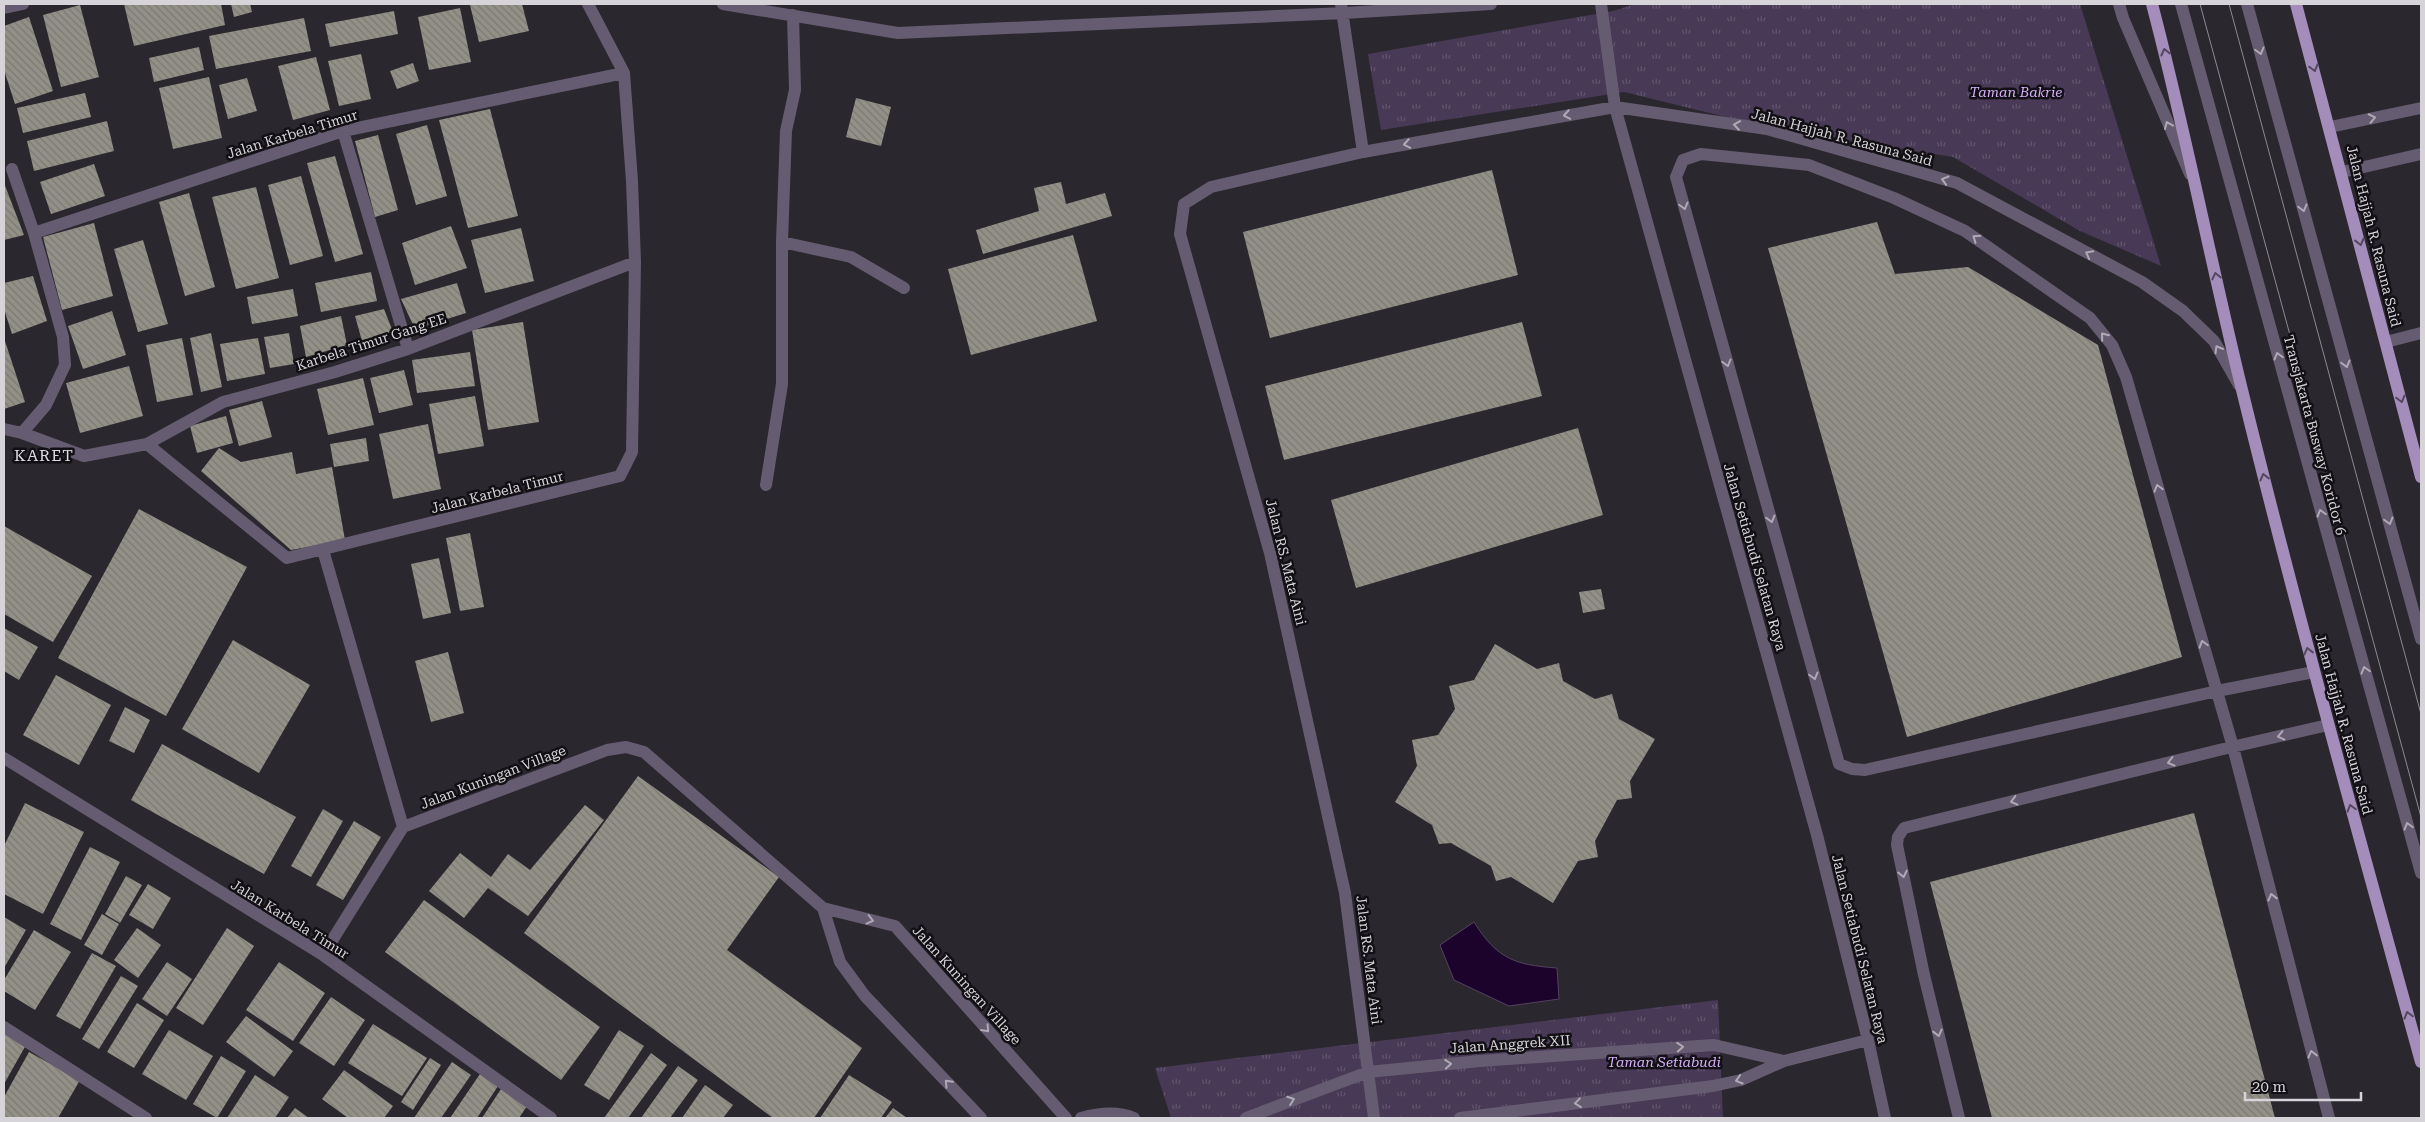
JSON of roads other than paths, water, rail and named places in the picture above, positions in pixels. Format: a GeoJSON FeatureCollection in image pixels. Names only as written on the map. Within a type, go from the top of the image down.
{"type":"FeatureCollection","features":[{"type":"Feature","properties":{"kind":"main road","name":"Jalan Hajjah R. Rasuna Said"},"geometry":{"type":"LineString","coordinates":[[2152,4],[2172,79],[2194,185],[2242,392],[2328,725],[2421,1062]]}},
{"type":"Feature","properties":{"kind":"main road","name":"Jalan Hajjah R. Rasuna Said"},"geometry":{"type":"LineString","coordinates":[[2296,4],[2419,462],[2421,476]]}},
{"type":"Feature","properties":{"kind":"street"},"geometry":{"type":"LineString","coordinates":[[4,8],[23,4]]}},
{"type":"Feature","properties":{"kind":"street","name":"Jalan Karbela Timur"},"geometry":{"type":"LineString","coordinates":[[147,444],[287,558],[620,476],[632,452],[634,262],[632,182],[624,73],[588,4]]}},
{"type":"Feature","properties":{"kind":"street"},"geometry":{"type":"LineString","coordinates":[[723,4],[780,8],[793,15],[898,33],[1343,9],[1492,4]]}},
{"type":"Feature","properties":{"kind":"street","name":"Jalan Setiabudi Selatan Raya"},"geometry":{"type":"LineString","coordinates":[[1601,4],[1615,107],[1817,835],[1868,1040],[1885,1118]]}},
{"type":"Feature","properties":{"kind":"street","name":"Jalan Hajjah R. Rasuna Said"},"geometry":{"type":"LineString","coordinates":[[2119,4],[2122,18],[2194,185]]}},
{"type":"Feature","properties":{"kind":"street","name":"Transjakarta Busway Koridor 6"},"geometry":{"type":"LineString","coordinates":[[2181,4],[2421,873]]}},
{"type":"Feature","properties":{"kind":"street"},"geometry":{"type":"LineString","coordinates":[[2248,4],[2421,639]]}},
{"type":"Feature","properties":{"kind":"street"},"geometry":{"type":"LineString","coordinates":[[1343,9],[1363,152]]}},
{"type":"Feature","properties":{"kind":"street"},"geometry":{"type":"LineString","coordinates":[[766,486],[782,384],[782,242],[786,131],[795,90],[793,15]]}},
{"type":"Feature","properties":{"kind":"street","name":"Jalan Karbela Timur"},"geometry":{"type":"LineString","coordinates":[[34,233],[343,131],[624,73]]}},
{"type":"Feature","properties":{"kind":"street","name":"Jalan Hajjah R. Rasuna Said"},"geometry":{"type":"LineString","coordinates":[[1363,152],[1615,107],[1767,129],[1957,184],[2142,282],[2184,311],[2214,341],[2242,392]]}},
{"type":"Feature","properties":{"kind":"street"},"geometry":{"type":"LineString","coordinates":[[2330,127],[2421,108]]}},
{"type":"Feature","properties":{"kind":"street"},"geometry":{"type":"LineString","coordinates":[[343,131],[408,349]]}},
{"type":"Feature","properties":{"kind":"street","name":"Jalan RS. Mata Aini"},"geometry":{"type":"LineString","coordinates":[[1363,152],[1211,187],[1184,204],[1180,234],[1272,563],[1345,893],[1374,1118]]}},
{"type":"Feature","properties":{"kind":"street"},"geometry":{"type":"LineString","coordinates":[[2314,672],[2216,691],[1865,770],[1852,769],[1839,764],[1676,177],[1683,160],[1701,154],[1809,165],[1894,198],[1965,231],[2090,318],[2112,345],[2126,377],[2216,691],[2233,747],[2329,1118]]}},
{"type":"Feature","properties":{"kind":"street"},"geometry":{"type":"LineString","coordinates":[[2342,172],[2421,154]]}},
{"type":"Feature","properties":{"kind":"street"},"geometry":{"type":"LineString","coordinates":[[12,169],[34,233],[63,337],[65,365],[46,405],[22,433]]}},
{"type":"Feature","properties":{"kind":"street"},"geometry":{"type":"LineString","coordinates":[[782,242],[851,256],[904,288]]}},
{"type":"Feature","properties":{"kind":"street","name":"Karbela Timur Gang EE"},"geometry":{"type":"LineString","coordinates":[[147,444],[223,402],[335,372],[408,349],[634,262]]}},
{"type":"Feature","properties":{"kind":"street"},"geometry":{"type":"LineString","coordinates":[[2386,342],[2421,333]]}},
{"type":"Feature","properties":{"kind":"street"},"geometry":{"type":"LineString","coordinates":[[4,429],[22,433],[84,456],[147,444]]}},
{"type":"Feature","properties":{"kind":"street"},"geometry":{"type":"LineString","coordinates":[[323,955],[403,827],[324,550]]}},
{"type":"Feature","properties":{"kind":"street"},"geometry":{"type":"LineString","coordinates":[[1959,1118],[1924,975],[1898,850],[1898,837],[1904,828],[2328,725]]}},
{"type":"Feature","properties":{"kind":"street","name":"Jalan Kuningan Village"},"geometry":{"type":"LineString","coordinates":[[403,827],[606,750],[626,747],[644,752],[823,908],[895,926],[1066,1118]]}},
{"type":"Feature","properties":{"kind":"street","name":"Jalan Karbela Timur"},"geometry":{"type":"LineString","coordinates":[[4,758],[323,955],[551,1118]]}},
{"type":"Feature","properties":{"kind":"street"},"geometry":{"type":"LineString","coordinates":[[823,908],[840,962],[865,996],[981,1118]]}},
{"type":"Feature","properties":{"kind":"street"},"geometry":{"type":"LineString","coordinates":[[4,1027],[146,1118]]}},
{"type":"Feature","properties":{"kind":"street","name":"Jalan Anggrek XII"},"geometry":{"type":"LineString","coordinates":[[1460,1118],[1713,1086],[1741,1080],[1784,1061],[1868,1040]]}},
{"type":"Feature","properties":{"kind":"street","name":"Jalan Anggrek XII"},"geometry":{"type":"LineString","coordinates":[[1246,1118],[1368,1072],[1480,1061],[1714,1044],[1784,1061]]}},
{"type":"Feature","properties":{"kind":"street"},"geometry":{"type":"LineString","coordinates":[[1081,1118],[1097,1113],[1126,1115],[1134,1118]]}},
{"type":"Feature","properties":{"kind":"tram line"},"geometry":{"type":"LineString","coordinates":[[2200,4],[2421,817]]}},
{"type":"Feature","properties":{"kind":"tram line"},"geometry":{"type":"LineString","coordinates":[[2229,4],[2421,714]]}},
{"type":"Feature","properties":{"kind":"district","name":"KARET"},"geometry":{"type":"Point","coordinates":[44,455]}},
{"type":"Feature","properties":{"kind":"park label","name":"Taman Bakrie"},"geometry":{"type":"Point","coordinates":[2016,92]}},
{"type":"Feature","properties":{"kind":"park label","name":"Taman Setiabudi"},"geometry":{"type":"Point","coordinates":[1664,1062]}}]}
